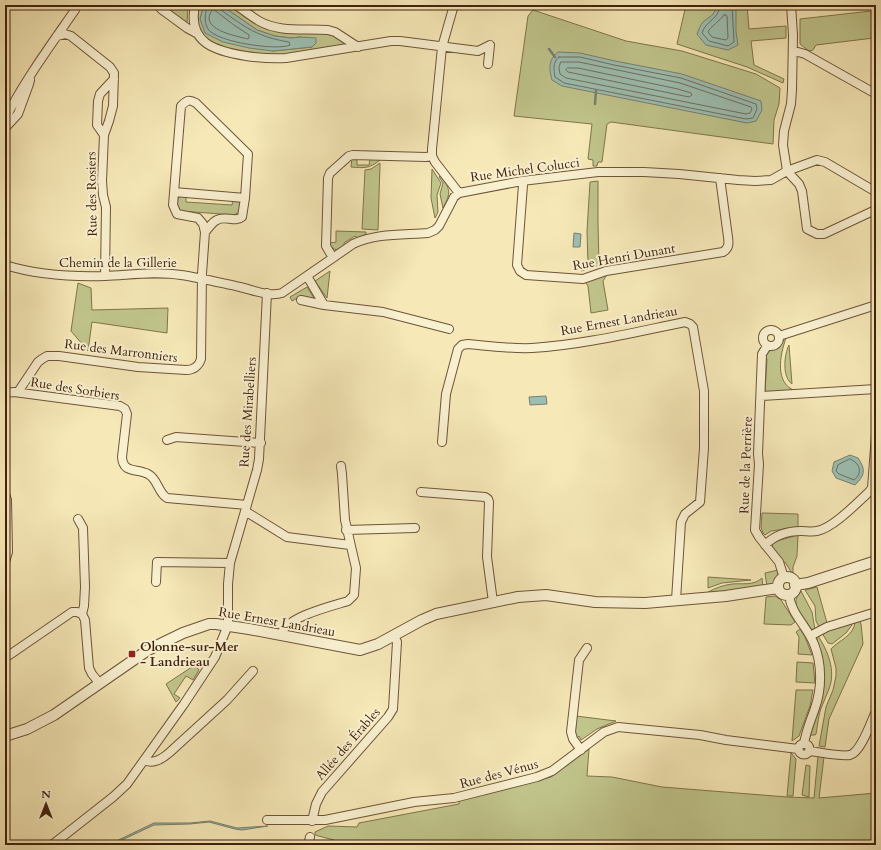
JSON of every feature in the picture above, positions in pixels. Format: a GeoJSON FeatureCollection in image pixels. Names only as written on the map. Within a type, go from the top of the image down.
{"type":"FeatureCollection","features":[{"type":"Feature","properties":{"kind":"street"},"geometry":{"type":"LineString","coordinates":[[163,5],[161,9],[198,34]]}},
{"type":"Feature","properties":{"kind":"street"},"geometry":{"type":"LineString","coordinates":[[195,5],[194,19],[195,28],[198,34],[205,43],[213,48],[228,53],[271,59],[299,57],[390,41],[478,51],[490,45],[488,64]]}},
{"type":"Feature","properties":{"kind":"street"},"geometry":{"type":"LineString","coordinates":[[236,5],[267,25],[278,28],[328,30],[335,32],[358,47]]}},
{"type":"Feature","properties":{"kind":"street"},"geometry":{"type":"LineString","coordinates":[[454,5],[442,47],[432,156],[459,193]]}},
{"type":"Feature","properties":{"kind":"street"},"geometry":{"type":"LineString","coordinates":[[791,5],[793,24],[792,90],[791,104],[784,131],[784,145],[788,170],[799,184],[802,191],[807,229],[817,234],[824,234],[876,208]]}},
{"type":"Feature","properties":{"kind":"street"},"geometry":{"type":"LineString","coordinates":[[5,118],[30,75],[75,10]]}},
{"type":"Feature","properties":{"kind":"street"},"geometry":{"type":"LineString","coordinates":[[57,36],[65,34],[71,36],[110,67],[114,73],[114,79]]}},
{"type":"Feature","properties":{"kind":"street"},"geometry":{"type":"LineString","coordinates":[[793,53],[798,52],[806,54],[876,94]]}},
{"type":"Feature","properties":{"kind":"street"},"geometry":{"type":"LineString","coordinates":[[5,128],[18,114],[30,84],[30,75]]}},
{"type":"Feature","properties":{"kind":"street","name":"Rue des Rosiers"},"geometry":{"type":"LineString","coordinates":[[105,276],[106,207],[102,181],[104,135],[113,106],[114,79]]}},
{"type":"Feature","properties":{"kind":"street","name":"Rue des Rosiers"},"geometry":{"type":"LineString","coordinates":[[104,135],[97,125],[98,102],[100,94],[114,79]]}},
{"type":"Feature","properties":{"kind":"street"},"geometry":{"type":"LineString","coordinates":[[202,279],[205,232],[203,224],[198,218],[177,214],[174,205],[182,106],[186,101],[191,100],[196,103],[248,154],[243,213],[240,218],[216,220],[205,232]]}},
{"type":"Feature","properties":{"kind":"street"},"geometry":{"type":"LineString","coordinates":[[333,258],[326,246],[328,178],[330,173],[352,155],[432,156]]}},
{"type":"Feature","properties":{"kind":"street","name":"Rue Michel Colucci"},"geometry":{"type":"LineString","coordinates":[[278,294],[282,293],[353,244],[371,237],[432,232],[439,226],[454,196],[459,193],[522,181],[598,172],[658,173],[755,181],[771,180],[788,170],[817,160],[825,162],[876,192]]}},
{"type":"Feature","properties":{"kind":"street","name":"Rue Henri Dunant"},"geometry":{"type":"LineString","coordinates":[[522,181],[523,185],[517,265],[520,271],[526,275],[583,279],[606,271],[723,252],[727,249],[729,244],[720,178]]}},
{"type":"Feature","properties":{"kind":"street"},"geometry":{"type":"LineString","coordinates":[[174,192],[245,198]]}},
{"type":"Feature","properties":{"kind":"street","name":"Chemin de la Gillerie"},"geometry":{"type":"LineString","coordinates":[[5,265],[22,270],[50,274],[105,276],[163,273],[278,294]]}},
{"type":"Feature","properties":{"kind":"street"},"geometry":{"type":"LineString","coordinates":[[307,276],[324,305]]}},
{"type":"Feature","properties":{"kind":"street","name":"Rue des Marronniers"},"geometry":{"type":"LineString","coordinates":[[18,392],[38,362],[47,356],[59,356],[138,367],[186,370],[195,368],[201,359],[202,279]]}},
{"type":"Feature","properties":{"kind":"street","name":"Rue des Mirabelliers"},"geometry":{"type":"LineString","coordinates":[[52,845],[127,784],[209,668],[220,647],[228,625],[228,584],[230,563],[257,470],[261,443],[267,293]]}},
{"type":"Feature","properties":{"kind":"street"},"geometry":{"type":"LineString","coordinates":[[301,300],[324,305],[383,312],[449,329]]}},
{"type":"Feature","properties":{"kind":"street"},"geometry":{"type":"LineString","coordinates":[[779,336],[876,305]]}},
{"type":"Feature","properties":{"kind":"street","name":"Rue Ernest Landrieau"},"geometry":{"type":"LineString","coordinates":[[442,442],[446,394],[458,349],[462,345],[541,347],[614,336],[685,322],[690,324],[693,327],[704,386],[704,448],[700,502],[685,514],[681,522],[676,600]]}},
{"type":"Feature","properties":{"kind":"street"},"geometry":{"type":"LineString","coordinates":[[770,330],[773,330],[779,336],[779,341],[772,347],[767,346],[763,338],[765,333],[770,330]]}},
{"type":"Feature","properties":{"kind":"street","name":"Rue de la Perrière"},"geometry":{"type":"LineString","coordinates":[[767,346],[762,354],[755,527],[759,537],[779,562],[784,578]]}},
{"type":"Feature","properties":{"kind":"street"},"geometry":{"type":"LineString","coordinates":[[761,396],[876,390]]}},
{"type":"Feature","properties":{"kind":"street"},"geometry":{"type":"LineString","coordinates":[[5,392],[18,392]]}},
{"type":"Feature","properties":{"kind":"street","name":"Rue des Sorbiers"},"geometry":{"type":"LineString","coordinates":[[18,392],[120,406],[125,409],[127,414],[122,462],[129,469],[149,474],[167,498],[246,508]]}},
{"type":"Feature","properties":{"kind":"street"},"geometry":{"type":"LineString","coordinates":[[765,545],[778,535],[799,531],[818,531],[838,521],[870,492],[872,488],[876,434]]}},
{"type":"Feature","properties":{"kind":"street"},"geometry":{"type":"LineString","coordinates":[[167,440],[176,437],[261,443]]}},
{"type":"Feature","properties":{"kind":"street"},"geometry":{"type":"LineString","coordinates":[[281,635],[282,631],[298,619],[352,598],[356,568],[346,530],[341,466]]}},
{"type":"Feature","properties":{"kind":"street"},"geometry":{"type":"LineString","coordinates":[[420,492],[485,497],[488,499],[487,557],[493,602]]}},
{"type":"Feature","properties":{"kind":"street"},"geometry":{"type":"LineString","coordinates":[[5,562],[8,552],[6,497]]}},
{"type":"Feature","properties":{"kind":"street"},"geometry":{"type":"LineString","coordinates":[[246,508],[287,537],[350,545]]}},
{"type":"Feature","properties":{"kind":"street"},"geometry":{"type":"LineString","coordinates":[[78,519],[83,528],[85,587],[82,614],[85,620],[89,668],[100,684]]}},
{"type":"Feature","properties":{"kind":"street"},"geometry":{"type":"LineString","coordinates":[[346,530],[415,528]]}},
{"type":"Feature","properties":{"kind":"street"},"geometry":{"type":"LineString","coordinates":[[795,585],[808,583],[876,561]]}},
{"type":"Feature","properties":{"kind":"street"},"geometry":{"type":"LineString","coordinates":[[156,582],[156,562],[230,563]]}},
{"type":"Feature","properties":{"kind":"street"},"geometry":{"type":"LineString","coordinates":[[784,578],[791,579],[795,585],[794,591],[789,595],[782,594],[778,588],[779,582],[784,578]]}},
{"type":"Feature","properties":{"kind":"street","name":"Rue Ernest Landrieau"},"geometry":{"type":"LineString","coordinates":[[5,736],[27,729],[42,722],[148,650],[183,633],[209,624],[228,625],[360,650],[371,647],[436,614],[518,597],[546,595],[610,603],[646,603],[726,596],[778,588]]}},
{"type":"Feature","properties":{"kind":"street"},"geometry":{"type":"LineString","coordinates":[[789,595],[791,607],[810,636],[817,653],[820,666],[818,698],[803,743]]}},
{"type":"Feature","properties":{"kind":"street"},"geometry":{"type":"LineString","coordinates":[[5,658],[72,612],[82,614]]}},
{"type":"Feature","properties":{"kind":"street"},"geometry":{"type":"LineString","coordinates":[[810,636],[827,627],[876,612]]}},
{"type":"Feature","properties":{"kind":"street","name":"Allée des Érables"},"geometry":{"type":"LineString","coordinates":[[312,821],[316,804],[322,792],[388,717],[393,709],[397,642],[394,636]]}},
{"type":"Feature","properties":{"kind":"street"},"geometry":{"type":"LineString","coordinates":[[581,750],[573,738],[572,732],[579,660],[587,648]]}},
{"type":"Feature","properties":{"kind":"street"},"geometry":{"type":"LineString","coordinates":[[144,760],[153,762],[161,759],[169,753],[227,700],[252,671]]}},
{"type":"Feature","properties":{"kind":"street","name":"Rue des Vénus"},"geometry":{"type":"LineString","coordinates":[[312,821],[366,813],[414,802],[454,798],[537,777],[552,771],[610,729],[624,726],[700,735],[726,740],[803,743],[800,754],[803,755],[809,751],[847,756],[854,753],[860,746],[876,711]]}},
{"type":"Feature","properties":{"kind":"street"},"geometry":{"type":"LineString","coordinates":[[267,820],[312,821]]}},
{"type":"Feature","properties":{"kind":"green space"},"geometry":{"type":"Polygon","coordinates":[[[167,5],[188,5],[187,24],[167,9],[167,5]]]}},
{"type":"Feature","properties":{"kind":"green space"},"geometry":{"type":"Polygon","coordinates":[[[198,5],[204,5],[200,19],[273,51],[312,47],[316,43],[300,37],[292,38],[275,36],[257,30],[221,5],[232,5],[261,26],[323,33],[341,38],[346,42],[344,47],[276,57],[220,48],[203,37],[198,28],[198,5]]]}},
{"type":"Feature","properties":{"kind":"green space"},"geometry":{"type":"Polygon","coordinates":[[[686,5],[747,5],[749,29],[786,26],[786,38],[751,41],[754,65],[784,79],[783,83],[747,67],[677,44],[686,5]]]}},
{"type":"Feature","properties":{"kind":"green space"},"geometry":{"type":"Polygon","coordinates":[[[533,10],[626,41],[682,51],[756,74],[780,88],[779,104],[774,120],[773,144],[611,122],[607,124],[602,162],[598,162],[597,166],[593,166],[593,160],[588,159],[592,124],[514,116],[528,16],[533,10]]]}},
{"type":"Feature","properties":{"kind":"green space"},"geometry":{"type":"Polygon","coordinates":[[[871,11],[874,38],[816,45],[813,50],[809,51],[800,44],[800,19],[871,11]]]}},
{"type":"Feature","properties":{"kind":"green space"},"geometry":{"type":"Polygon","coordinates":[[[352,158],[357,158],[357,165],[369,165],[370,159],[380,160],[363,168],[351,167],[352,158]]]}},
{"type":"Feature","properties":{"kind":"green space"},"geometry":{"type":"Polygon","coordinates":[[[380,163],[378,230],[362,229],[365,170],[371,169],[380,163]]]}},
{"type":"Feature","properties":{"kind":"green space"},"geometry":{"type":"Polygon","coordinates":[[[432,169],[441,183],[437,195],[438,212],[435,218],[431,198],[432,169]]]}},
{"type":"Feature","properties":{"kind":"green space"},"geometry":{"type":"Polygon","coordinates":[[[440,176],[449,191],[443,208],[440,194],[443,183],[439,177],[440,176]]]}},
{"type":"Feature","properties":{"kind":"green space"},"geometry":{"type":"Polygon","coordinates":[[[598,181],[599,265],[581,271],[588,264],[587,231],[590,182],[598,181]]]}},
{"type":"Feature","properties":{"kind":"green space"},"geometry":{"type":"Polygon","coordinates":[[[181,196],[186,196],[186,202],[232,205],[233,199],[241,204],[239,212],[234,215],[181,211],[177,206],[178,198],[181,196]]]}},
{"type":"Feature","properties":{"kind":"green space"},"geometry":{"type":"Polygon","coordinates":[[[336,231],[366,232],[366,234],[358,238],[355,236],[344,243],[344,246],[336,250],[330,246],[329,243],[336,242],[336,231]]]}},
{"type":"Feature","properties":{"kind":"green space"},"geometry":{"type":"Polygon","coordinates":[[[330,271],[327,298],[315,281],[330,271]]]}},
{"type":"Feature","properties":{"kind":"green space"},"geometry":{"type":"Polygon","coordinates":[[[608,273],[603,281],[608,310],[591,313],[588,286],[585,282],[608,273]]]}},
{"type":"Feature","properties":{"kind":"green space"},"geometry":{"type":"Polygon","coordinates":[[[78,283],[91,288],[92,310],[168,308],[167,333],[92,322],[88,351],[71,331],[78,283]]]}},
{"type":"Feature","properties":{"kind":"green space"},"geometry":{"type":"Polygon","coordinates":[[[307,287],[314,298],[299,297],[292,301],[290,297],[307,287]]]}},
{"type":"Feature","properties":{"kind":"green space"},"geometry":{"type":"Polygon","coordinates":[[[786,338],[780,368],[784,382],[796,391],[765,392],[767,359],[765,357],[767,352],[779,347],[786,338]]]}},
{"type":"Feature","properties":{"kind":"green space"},"geometry":{"type":"Polygon","coordinates":[[[789,345],[792,384],[789,381],[785,371],[785,360],[789,345]]]}},
{"type":"Feature","properties":{"kind":"green space"},"geometry":{"type":"Polygon","coordinates":[[[762,513],[798,514],[798,527],[771,531],[765,535],[761,527],[762,513]]]}},
{"type":"Feature","properties":{"kind":"green space"},"geometry":{"type":"Polygon","coordinates":[[[798,535],[797,556],[793,567],[793,575],[785,562],[782,563],[773,550],[772,545],[773,542],[798,535]]]}},
{"type":"Feature","properties":{"kind":"green space"},"geometry":{"type":"Polygon","coordinates":[[[778,570],[778,577],[774,584],[767,587],[765,573],[778,570]]]}},
{"type":"Feature","properties":{"kind":"green space"},"geometry":{"type":"Polygon","coordinates":[[[708,577],[751,580],[722,583],[708,588],[708,577]]]}},
{"type":"Feature","properties":{"kind":"green space"},"geometry":{"type":"Polygon","coordinates":[[[762,578],[763,587],[707,595],[708,592],[726,585],[748,584],[759,581],[762,578]]]}},
{"type":"Feature","properties":{"kind":"green space"},"geometry":{"type":"Polygon","coordinates":[[[817,587],[827,623],[819,627],[816,621],[815,606],[805,590],[817,587]]]}},
{"type":"Feature","properties":{"kind":"green space"},"geometry":{"type":"Polygon","coordinates":[[[801,591],[812,612],[815,630],[811,629],[798,610],[796,600],[801,591]]]}},
{"type":"Feature","properties":{"kind":"green space"},"geometry":{"type":"Polygon","coordinates":[[[775,596],[781,600],[795,622],[791,625],[764,624],[766,597],[775,596]]]}},
{"type":"Feature","properties":{"kind":"green space"},"geometry":{"type":"Polygon","coordinates":[[[859,620],[861,624],[863,644],[829,719],[825,747],[819,746],[826,707],[833,690],[836,676],[836,668],[831,649],[852,631],[855,622],[859,620]]]}},
{"type":"Feature","properties":{"kind":"green space"},"geometry":{"type":"Polygon","coordinates":[[[851,622],[852,625],[846,633],[832,644],[828,643],[822,633],[851,622]]]}},
{"type":"Feature","properties":{"kind":"green space"},"geometry":{"type":"Polygon","coordinates":[[[800,629],[812,655],[798,654],[799,637],[796,632],[800,629]]]}},
{"type":"Feature","properties":{"kind":"green space"},"geometry":{"type":"Polygon","coordinates":[[[816,636],[818,636],[828,655],[832,675],[829,689],[820,713],[816,734],[810,735],[820,652],[816,636]]]}},
{"type":"Feature","properties":{"kind":"green space"},"geometry":{"type":"Polygon","coordinates":[[[797,662],[813,663],[815,683],[796,682],[797,662]]]}},
{"type":"Feature","properties":{"kind":"green space"},"geometry":{"type":"Polygon","coordinates":[[[195,665],[199,670],[193,680],[186,676],[174,694],[180,698],[176,702],[166,684],[195,665]]]}},
{"type":"Feature","properties":{"kind":"green space"},"geometry":{"type":"Polygon","coordinates":[[[796,690],[813,690],[810,706],[799,736],[792,741],[796,690]]]}},
{"type":"Feature","properties":{"kind":"green space"},"geometry":{"type":"Polygon","coordinates":[[[576,716],[616,721],[597,729],[581,740],[579,736],[577,738],[575,733],[576,716]]]}},
{"type":"Feature","properties":{"kind":"green space"},"geometry":{"type":"Polygon","coordinates":[[[589,749],[587,776],[612,777],[662,787],[814,798],[818,756],[824,757],[819,798],[876,793],[876,842],[874,845],[471,845],[470,842],[466,842],[465,845],[352,845],[315,835],[315,832],[328,826],[357,827],[359,823],[459,804],[459,800],[551,777],[589,749]]]}},
{"type":"Feature","properties":{"kind":"green space"},"geometry":{"type":"Polygon","coordinates":[[[791,753],[796,759],[793,796],[787,796],[791,753]]]}},
{"type":"Feature","properties":{"kind":"green space"},"geometry":{"type":"Polygon","coordinates":[[[806,765],[810,766],[809,797],[802,795],[806,765]]]}},
{"type":"Feature","properties":{"kind":"water"},"geometry":{"type":"Polygon","coordinates":[[[204,5],[221,5],[257,30],[275,36],[316,38],[316,43],[312,47],[273,51],[249,48],[223,42],[205,33],[200,19],[204,5]]]}},
{"type":"Feature","properties":{"kind":"water"},"geometry":{"type":"Polygon","coordinates":[[[716,5],[736,5],[736,32],[738,45],[728,50],[706,45],[697,34],[702,23],[713,14],[716,5]]]}},
{"type":"Feature","properties":{"kind":"water"},"geometry":{"type":"Polygon","coordinates":[[[558,52],[580,53],[682,74],[761,101],[762,110],[756,121],[747,123],[562,86],[552,80],[550,72],[552,58],[558,52]]]}},
{"type":"Feature","properties":{"kind":"water"},"geometry":{"type":"Polygon","coordinates":[[[574,233],[581,234],[580,247],[573,247],[574,233]]]}},
{"type":"Feature","properties":{"kind":"water"},"geometry":{"type":"Polygon","coordinates":[[[546,396],[547,404],[530,405],[529,397],[546,396]]]}},
{"type":"Feature","properties":{"kind":"water"},"geometry":{"type":"Polygon","coordinates":[[[850,455],[858,458],[863,469],[861,478],[855,485],[836,478],[832,471],[834,462],[850,455]]]}},
{"type":"Feature","properties":{"kind":"water"},"geometry":{"type":"Polygon","coordinates":[[[210,821],[237,828],[268,826],[242,830],[209,822],[154,825],[108,845],[154,823],[190,823],[210,821]]]}},
{"type":"Feature","properties":{"kind":"waterway"},"geometry":{"type":"LineString","coordinates":[[549,49],[555,57]]}},
{"type":"Feature","properties":{"kind":"waterway"},"geometry":{"type":"LineString","coordinates":[[595,104],[596,90]]}},
{"type":"Feature","properties":{"kind":"place","name":"Olonne-sur-Mer - Landrieau"},"geometry":{"type":"Point","coordinates":[132,654]}}]}
